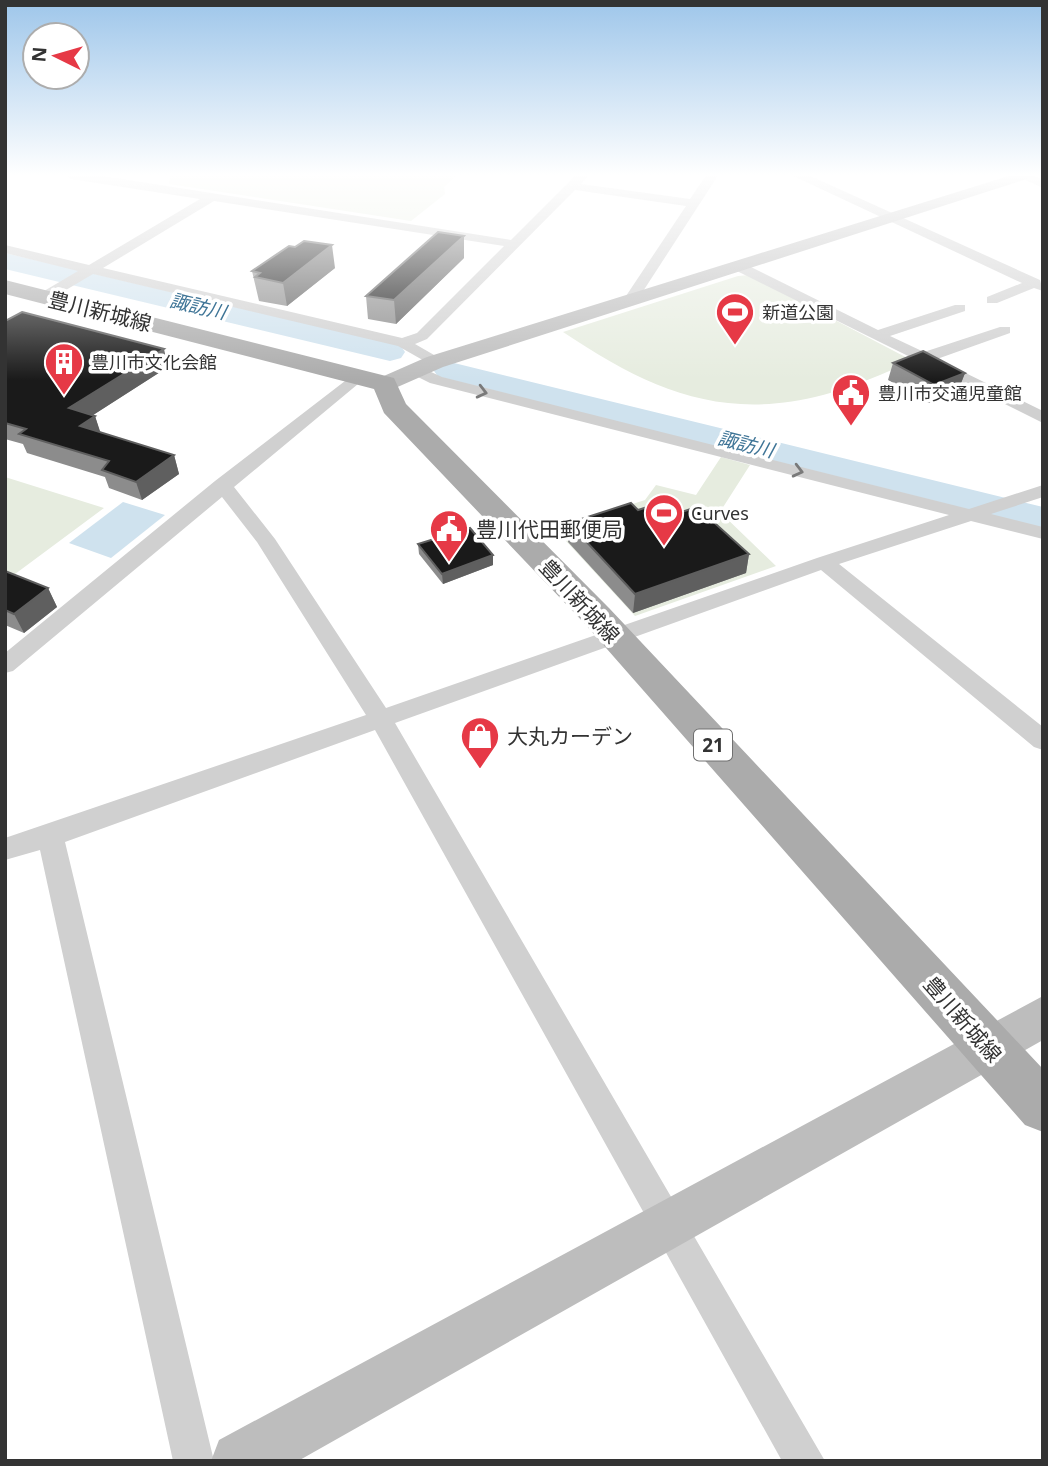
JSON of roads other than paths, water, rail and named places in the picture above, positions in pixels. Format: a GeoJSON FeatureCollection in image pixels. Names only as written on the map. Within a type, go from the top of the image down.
{"type":"FeatureCollection","features":[{"type":"Feature","properties":{"kind":"main road","name":"豊川新城線"},"geometry":{"type":"LineString","coordinates":[[5,276],[400,369]]}},
{"type":"Feature","properties":{"kind":"main road","name":"豊川新城線"},"geometry":{"type":"LineString","coordinates":[[5,287],[56,290],[400,369]]}},
{"type":"Feature","properties":{"kind":"main road","name":"豊川新城線"},"geometry":{"type":"LineString","coordinates":[[400,369],[394,407],[625,634],[956,1009],[1021,1042],[1043,1107]]}},
{"type":"Feature","properties":{"kind":"street"},"geometry":{"type":"LineString","coordinates":[[56,290],[137,242]]}},
{"type":"Feature","properties":{"kind":"street"},"geometry":{"type":"LineString","coordinates":[[504,242],[514,244]]}},
{"type":"Feature","properties":{"kind":"street"},"geometry":{"type":"LineString","coordinates":[[631,299],[668,242]]}},
{"type":"Feature","properties":{"kind":"street"},"geometry":{"type":"LineString","coordinates":[[5,665],[70,615],[222,485],[400,369],[814,242]]}},
{"type":"Feature","properties":{"kind":"street"},"geometry":{"type":"LineString","coordinates":[[946,242],[1039,285]]}},
{"type":"Feature","properties":{"kind":"street"},"geometry":{"type":"LineString","coordinates":[[400,369],[422,336],[514,244]]}},
{"type":"Feature","properties":{"kind":"street"},"geometry":{"type":"LineString","coordinates":[[5,248],[436,380],[976,511],[1043,533]]}},
{"type":"Feature","properties":{"kind":"street"},"geometry":{"type":"LineString","coordinates":[[738,266],[1043,418]]}},
{"type":"Feature","properties":{"kind":"street"},"geometry":{"type":"LineString","coordinates":[[992,300],[1039,285]]}},
{"type":"Feature","properties":{"kind":"street"},"geometry":{"type":"LineString","coordinates":[[878,335],[960,308]]}},
{"type":"Feature","properties":{"kind":"street"},"geometry":{"type":"LineString","coordinates":[[923,358],[1005,330]]}},
{"type":"Feature","properties":{"kind":"street"},"geometry":{"type":"LineString","coordinates":[[222,485],[272,549],[380,718],[805,1461]]}},
{"type":"Feature","properties":{"kind":"street"},"geometry":{"type":"LineString","coordinates":[[5,849],[50,836],[824,562],[1038,493]]}},
{"type":"Feature","properties":{"kind":"street"},"geometry":{"type":"LineString","coordinates":[[824,562],[1043,741]]}},
{"type":"Feature","properties":{"kind":"street"},"geometry":{"type":"LineString","coordinates":[[50,836],[194,1461]]}},
{"type":"Feature","properties":{"kind":"street"},"geometry":{"type":"LineString","coordinates":[[240,1461],[668,1223],[1021,1042]]}},
{"type":"Feature","properties":{"kind":"water"},"geometry":{"type":"Polygon","coordinates":[[[123,502],[165,515],[111,558],[69,543],[123,502]]]}},
{"type":"Feature","properties":{"kind":"waterway","name":"諏訪川"},"geometry":{"type":"LineString","coordinates":[[5,261],[390,352]]}},
{"type":"Feature","properties":{"kind":"waterway","name":"諏訪川"},"geometry":{"type":"LineString","coordinates":[[450,371],[1043,518]]}},
{"type":"Feature","properties":{"kind":"place","name":"新道公園"},"geometry":{"type":"Point","coordinates":[735,346]}},
{"type":"Feature","properties":{"kind":"place","name":"豊川市文化会館"},"geometry":{"type":"Point","coordinates":[64,396]}},
{"type":"Feature","properties":{"kind":"place","name":"豊川市交通児童館"},"geometry":{"type":"Point","coordinates":[851,427]}},
{"type":"Feature","properties":{"kind":"place","name":"Curves"},"geometry":{"type":"Point","coordinates":[664,547]}},
{"type":"Feature","properties":{"kind":"place","name":"豊川代田郵便局"},"geometry":{"type":"Point","coordinates":[449,563]}},
{"type":"Feature","properties":{"kind":"place","name":"大丸カーデン"},"geometry":{"type":"Point","coordinates":[480,770]}}]}
